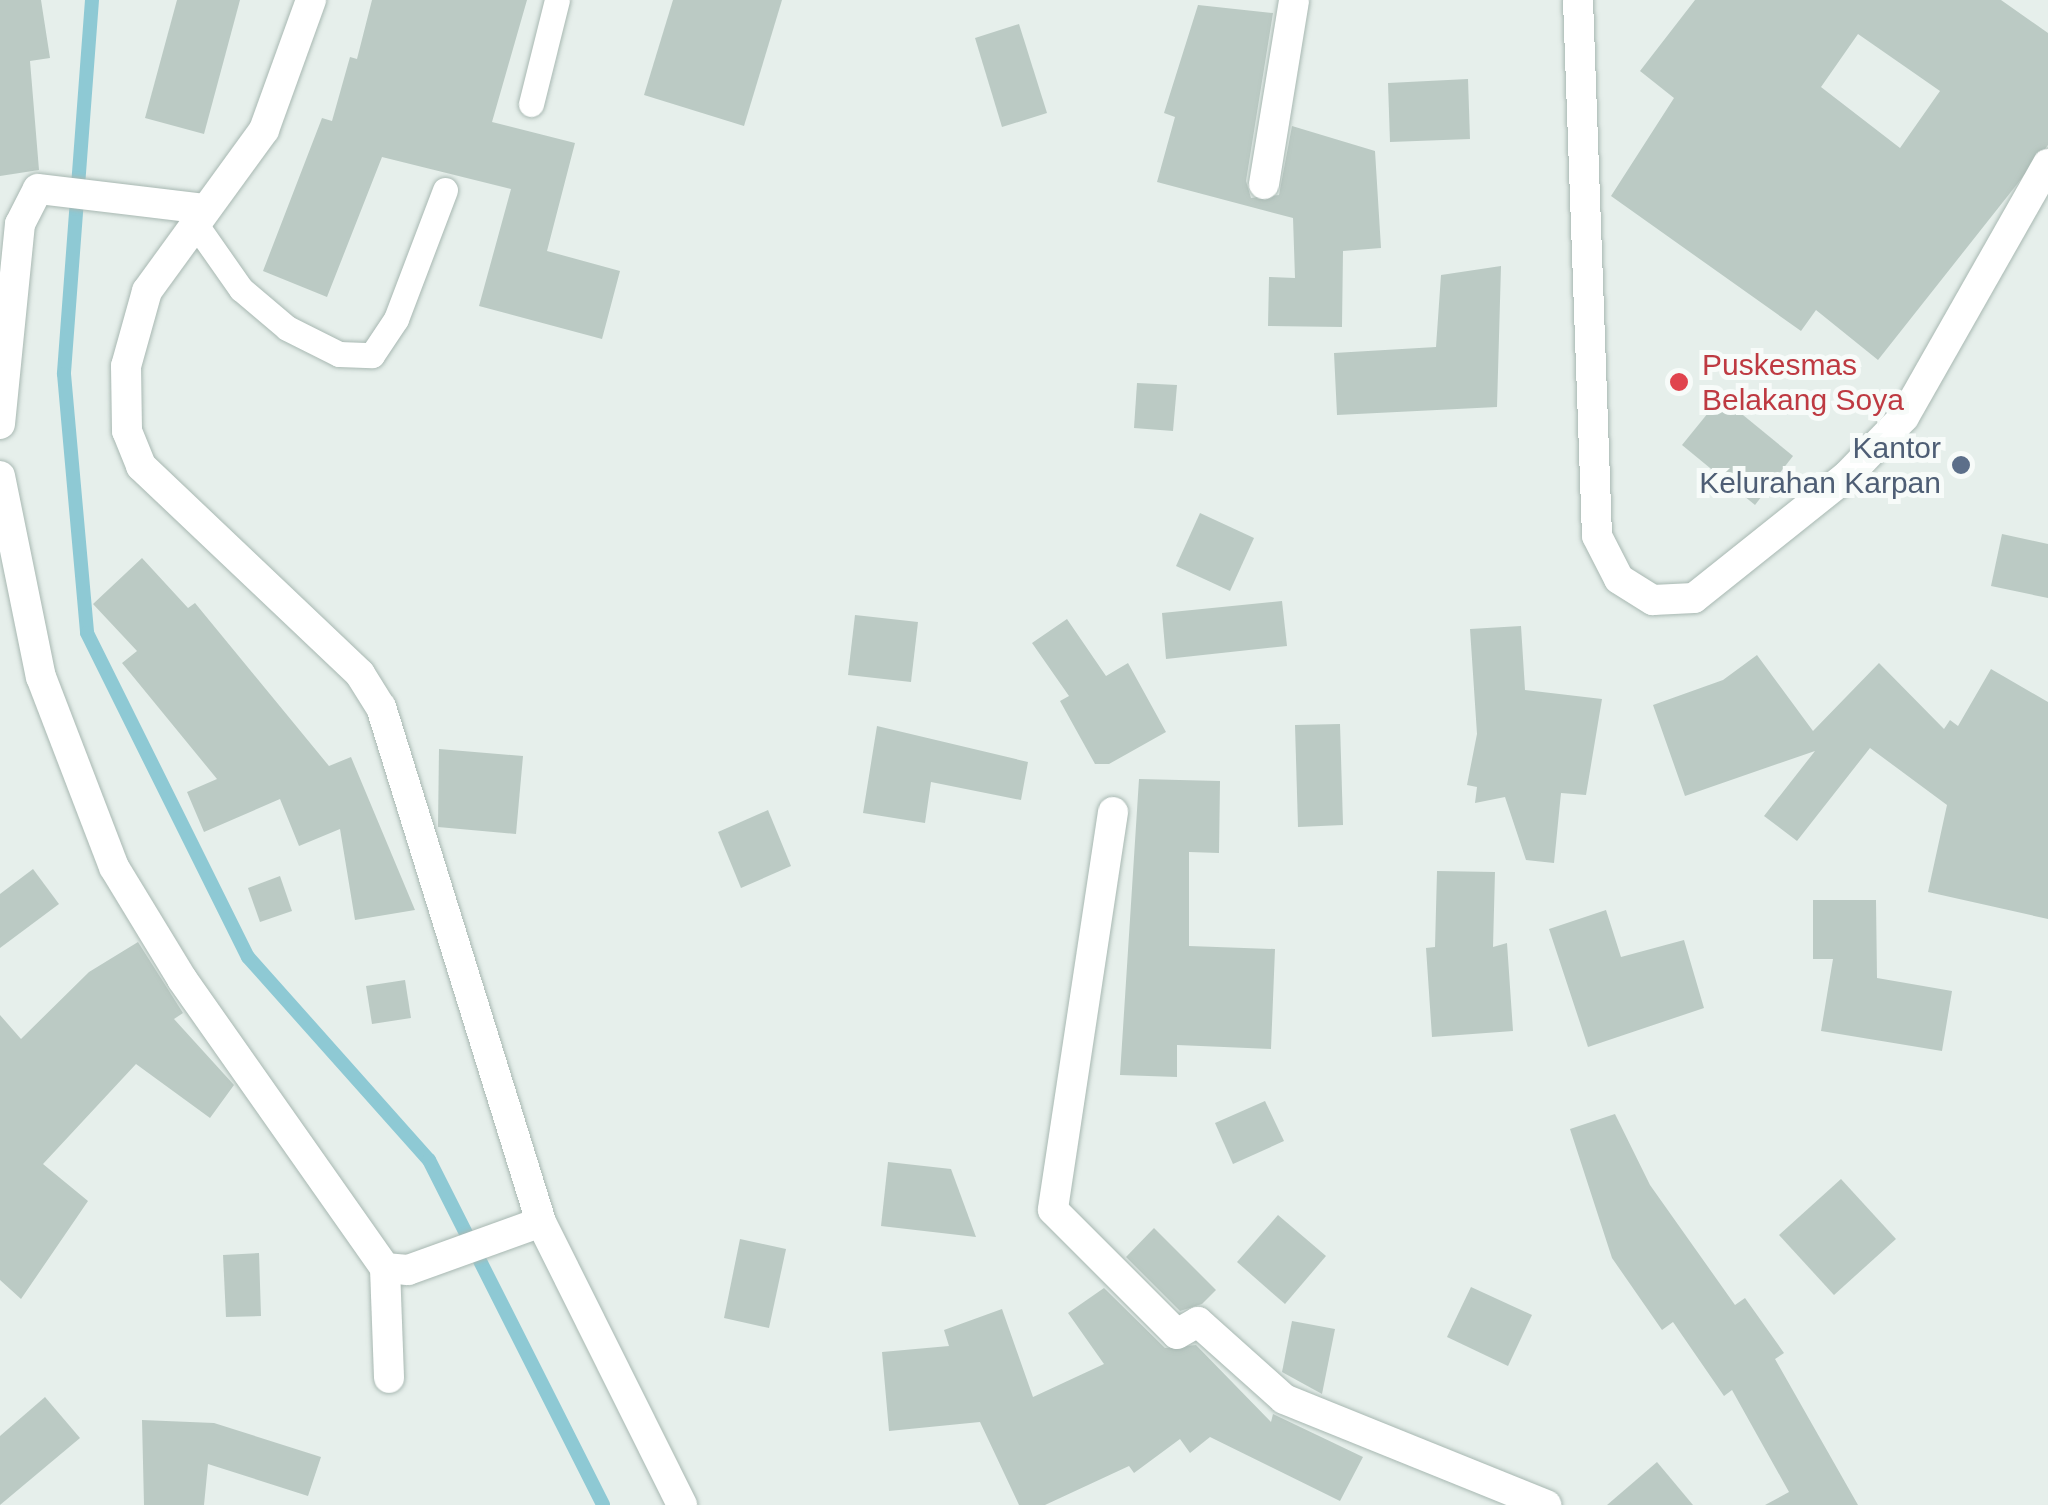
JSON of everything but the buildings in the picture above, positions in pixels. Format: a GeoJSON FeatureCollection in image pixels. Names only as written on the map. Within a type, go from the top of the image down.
{"type":"FeatureCollection","features":[{"type":"Feature","properties":{"kind":"street"},"geometry":{"type":"LineString","coordinates":[[311,0],[264,130],[148,292],[126,366],[126,431],[141,466],[360,674],[381,707],[540,1222],[682,1505]]}},
{"type":"Feature","properties":{"kind":"street"},"geometry":{"type":"LineString","coordinates":[[1264,184],[1294,0]]}},
{"type":"Feature","properties":{"kind":"street"},"geometry":{"type":"LineString","coordinates":[[1578,0],[1597,536],[1619,579],[1653,600],[1694,598],[1847,476],[1904,417],[2048,164]]}},
{"type":"Feature","properties":{"kind":"street"},"geometry":{"type":"LineString","coordinates":[[0,424],[20,224],[38,189],[52,185],[200,216]]}},
{"type":"Feature","properties":{"kind":"street"},"geometry":{"type":"LineString","coordinates":[[0,476],[41,678],[114,867],[182,980],[400,1267],[389,1378]]}},
{"type":"Feature","properties":{"kind":"street"},"geometry":{"type":"LineString","coordinates":[[1112,812],[1052,1210],[1177,1334],[1198,1322],[1284,1400],[1546,1505]]}},
{"type":"Feature","properties":{"kind":"street"},"geometry":{"type":"LineString","coordinates":[[400,1267],[540,1222]]}},
{"type":"Feature","properties":{"kind":"lane"},"geometry":{"type":"LineString","coordinates":[[531,104],[557,0]]}},
{"type":"Feature","properties":{"kind":"lane"},"geometry":{"type":"LineString","coordinates":[[200,216],[241,290],[287,328],[339,354],[372,355],[396,319],[445,190]]}},
{"type":"Feature","properties":{"kind":"waterway"},"geometry":{"type":"LineString","coordinates":[[92,0],[64,374],[87,633],[248,957],[429,1160],[603,1505]]}},
{"type":"Feature","properties":{"kind":"place","name":"Puskesmas Belakang Soya"},"geometry":{"type":"Point","coordinates":[1679,382]}},
{"type":"Feature","properties":{"kind":"place","name":"Kantor Kelurahan Karpan"},"geometry":{"type":"Point","coordinates":[1961,465]}}]}
